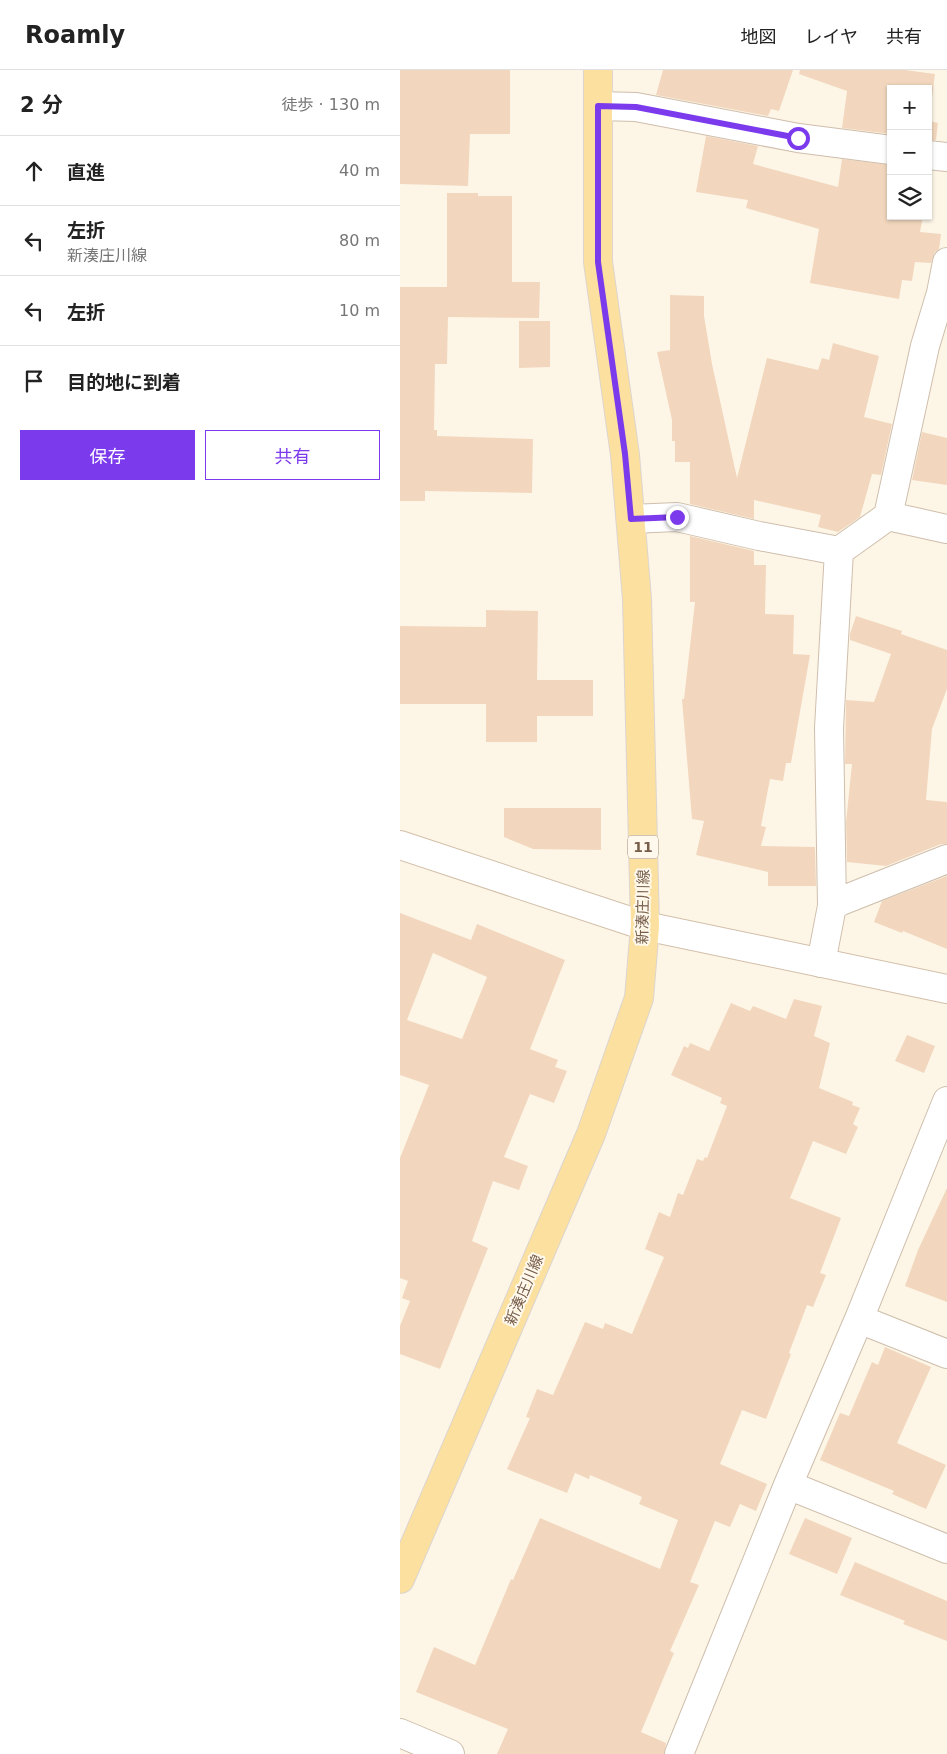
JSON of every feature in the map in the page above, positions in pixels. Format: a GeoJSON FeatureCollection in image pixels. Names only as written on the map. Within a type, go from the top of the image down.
{"type":"FeatureCollection","features":[{"type":"Feature","properties":{"kind":"main road","name":"新湊庄川線"},"geometry":{"type":"LineString","coordinates":[[400,1579],[591,1134],[639,998],[645,926],[637,599],[625,454],[598,262],[598,70]]}},
{"type":"Feature","properties":{"kind":"street"},"geometry":{"type":"LineString","coordinates":[[598,106],[636,107],[798,138],[887,149]]}},
{"type":"Feature","properties":{"kind":"street"},"geometry":{"type":"LineString","coordinates":[[932,155],[947,157]]}},
{"type":"Feature","properties":{"kind":"street"},"geometry":{"type":"LineString","coordinates":[[631,519],[677,517],[759,536],[839,551],[888,516],[925,346],[944,294],[947,262]]}},
{"type":"Feature","properties":{"kind":"street"},"geometry":{"type":"LineString","coordinates":[[888,516],[947,529]]}},
{"type":"Feature","properties":{"kind":"street"},"geometry":{"type":"LineString","coordinates":[[821,963],[832,906],[829,728],[839,551]]}},
{"type":"Feature","properties":{"kind":"street"},"geometry":{"type":"LineString","coordinates":[[400,845],[645,926],[947,989]]}},
{"type":"Feature","properties":{"kind":"street"},"geometry":{"type":"LineString","coordinates":[[832,906],[947,859]]}},
{"type":"Feature","properties":{"kind":"street"},"geometry":{"type":"LineString","coordinates":[[679,1754],[788,1485],[859,1319],[937,1154],[947,1101]]}},
{"type":"Feature","properties":{"kind":"street"},"geometry":{"type":"LineString","coordinates":[[859,1319],[947,1354]]}},
{"type":"Feature","properties":{"kind":"street"},"geometry":{"type":"LineString","coordinates":[[788,1485],[947,1549]]}},
{"type":"Feature","properties":{"kind":"street"},"geometry":{"type":"LineString","coordinates":[[400,1733],[450,1754]]}},
{"type":"Feature","properties":{"kind":"building"},"geometry":{"type":"Polygon","coordinates":[[[400,70],[510,70],[510,134],[470,134],[468,186],[400,184],[400,70]]]}},
{"type":"Feature","properties":{"kind":"building"},"geometry":{"type":"Polygon","coordinates":[[[663,70],[793,70],[779,111],[771,109],[768,116],[656,95],[663,70]]]}},
{"type":"Feature","properties":{"kind":"building"},"geometry":{"type":"Polygon","coordinates":[[[800,70],[905,70],[935,74],[932,98],[932,85],[887,85],[887,134],[842,128],[847,91],[799,74],[800,70]]]}},
{"type":"Feature","properties":{"kind":"building"},"geometry":{"type":"Polygon","coordinates":[[[932,122],[938,123],[936,140],[932,140],[932,122]]]}},
{"type":"Feature","properties":{"kind":"building"},"geometry":{"type":"Polygon","coordinates":[[[706,136],[758,146],[753,164],[838,187],[842,159],[887,165],[887,220],[922,220],[920,232],[941,234],[939,249],[935,252],[931,263],[915,262],[912,281],[902,280],[899,299],[810,283],[819,229],[746,208],[748,200],[696,192],[706,136]]]}},
{"type":"Feature","properties":{"kind":"building"},"geometry":{"type":"Polygon","coordinates":[[[447,193],[478,193],[478,196],[512,196],[512,282],[540,282],[539,318],[448,317],[447,364],[435,364],[434,430],[437,430],[437,436],[533,439],[532,493],[425,491],[425,501],[400,501],[400,287],[447,287],[447,193]]]}},
{"type":"Feature","properties":{"kind":"building"},"geometry":{"type":"Polygon","coordinates":[[[670,295],[704,296],[704,316],[712,364],[737,478],[767,358],[818,370],[822,358],[829,360],[833,343],[879,356],[864,417],[892,424],[881,475],[872,474],[860,517],[838,532],[818,527],[821,515],[754,500],[754,519],[690,504],[690,462],[675,462],[672,420],[657,352],[670,350],[670,295]]]}},
{"type":"Feature","properties":{"kind":"building"},"geometry":{"type":"Polygon","coordinates":[[[519,321],[550,321],[550,367],[519,368],[519,321]]]}},
{"type":"Feature","properties":{"kind":"building"},"geometry":{"type":"Polygon","coordinates":[[[922,432],[947,438],[947,485],[912,480],[922,432]]]}},
{"type":"Feature","properties":{"kind":"building"},"geometry":{"type":"Polygon","coordinates":[[[690,536],[754,551],[754,565],[766,565],[765,614],[794,615],[793,654],[810,655],[791,763],[786,763],[783,781],[770,779],[761,826],[766,827],[761,846],[815,847],[816,886],[768,886],[768,872],[696,855],[704,821],[692,819],[682,699],[684,699],[695,602],[690,602],[690,536]]]}},
{"type":"Feature","properties":{"kind":"building"},"geometry":{"type":"Polygon","coordinates":[[[486,610],[538,611],[537,680],[593,680],[593,716],[537,716],[537,742],[486,742],[486,704],[400,704],[400,626],[486,627],[486,610]]]}},
{"type":"Feature","properties":{"kind":"building"},"geometry":{"type":"Polygon","coordinates":[[[856,616],[902,631],[901,634],[947,650],[947,689],[932,729],[926,800],[947,802],[947,844],[941,844],[886,866],[847,862],[846,822],[852,764],[845,764],[846,700],[874,702],[891,654],[850,640],[856,616]]]}},
{"type":"Feature","properties":{"kind":"building"},"geometry":{"type":"Polygon","coordinates":[[[504,808],[601,808],[601,850],[533,849],[504,837],[504,808]]]}},
{"type":"Feature","properties":{"kind":"building"},"geometry":{"type":"Polygon","coordinates":[[[947,876],[947,949],[903,931],[902,933],[874,922],[882,901],[947,876]]]}},
{"type":"Feature","properties":{"kind":"building"},"geometry":{"type":"Polygon","coordinates":[[[400,913],[471,940],[477,924],[565,960],[530,1049],[558,1060],[555,1067],[567,1071],[554,1103],[530,1094],[504,1157],[528,1166],[519,1190],[493,1181],[472,1241],[488,1248],[440,1369],[400,1354],[400,1326],[410,1301],[402,1298],[408,1281],[400,1278],[400,1158],[429,1085],[400,1075],[400,913]],[[433,953],[407,1020],[462,1039],[487,977],[433,953]]]}},
{"type":"Feature","properties":{"kind":"building"},"geometry":{"type":"Polygon","coordinates":[[[794,999],[822,1006],[814,1036],[830,1043],[819,1088],[853,1102],[852,1105],[860,1108],[853,1124],[858,1127],[846,1154],[813,1141],[790,1198],[841,1218],[820,1273],[826,1275],[813,1307],[807,1305],[789,1353],[791,1354],[766,1419],[742,1410],[720,1464],[767,1484],[756,1511],[740,1504],[730,1527],[715,1521],[690,1582],[699,1585],[670,1651],[674,1653],[641,1732],[666,1743],[664,1754],[497,1754],[508,1729],[416,1692],[434,1647],[475,1665],[511,1579],[513,1580],[540,1518],[660,1569],[678,1520],[639,1504],[642,1497],[590,1475],[589,1479],[575,1473],[567,1493],[507,1469],[530,1418],[526,1417],[537,1389],[553,1395],[585,1322],[603,1329],[605,1323],[632,1334],[664,1257],[645,1249],[659,1212],[670,1217],[678,1193],[683,1195],[697,1159],[703,1161],[705,1157],[707,1158],[727,1106],[720,1103],[722,1098],[671,1075],[684,1046],[688,1048],[690,1043],[709,1051],[731,1003],[750,1011],[753,1006],[786,1019],[794,999]]]}},
{"type":"Feature","properties":{"kind":"building"},"geometry":{"type":"Polygon","coordinates":[[[907,1035],[935,1046],[924,1073],[895,1061],[907,1035]]]}},
{"type":"Feature","properties":{"kind":"building"},"geometry":{"type":"Polygon","coordinates":[[[947,1188],[947,1302],[905,1286],[918,1250],[947,1188]]]}},
{"type":"Feature","properties":{"kind":"building"},"geometry":{"type":"Polygon","coordinates":[[[885,1347],[931,1367],[897,1443],[946,1465],[926,1509],[892,1494],[894,1491],[820,1460],[840,1413],[849,1416],[872,1362],[878,1365],[885,1347]]]}},
{"type":"Feature","properties":{"kind":"building"},"geometry":{"type":"Polygon","coordinates":[[[805,1518],[852,1538],[837,1574],[789,1554],[805,1518]]]}},
{"type":"Feature","properties":{"kind":"building"},"geometry":{"type":"Polygon","coordinates":[[[855,1562],[947,1601],[947,1641],[903,1624],[905,1621],[840,1595],[855,1562]]]}},
{"type":"Feature","properties":{"kind":"route"},"geometry":{"type":"LineString","coordinates":[[677,517],[631,519],[625,454],[598,262],[598,106],[636,107],[798,138]]}}]}
